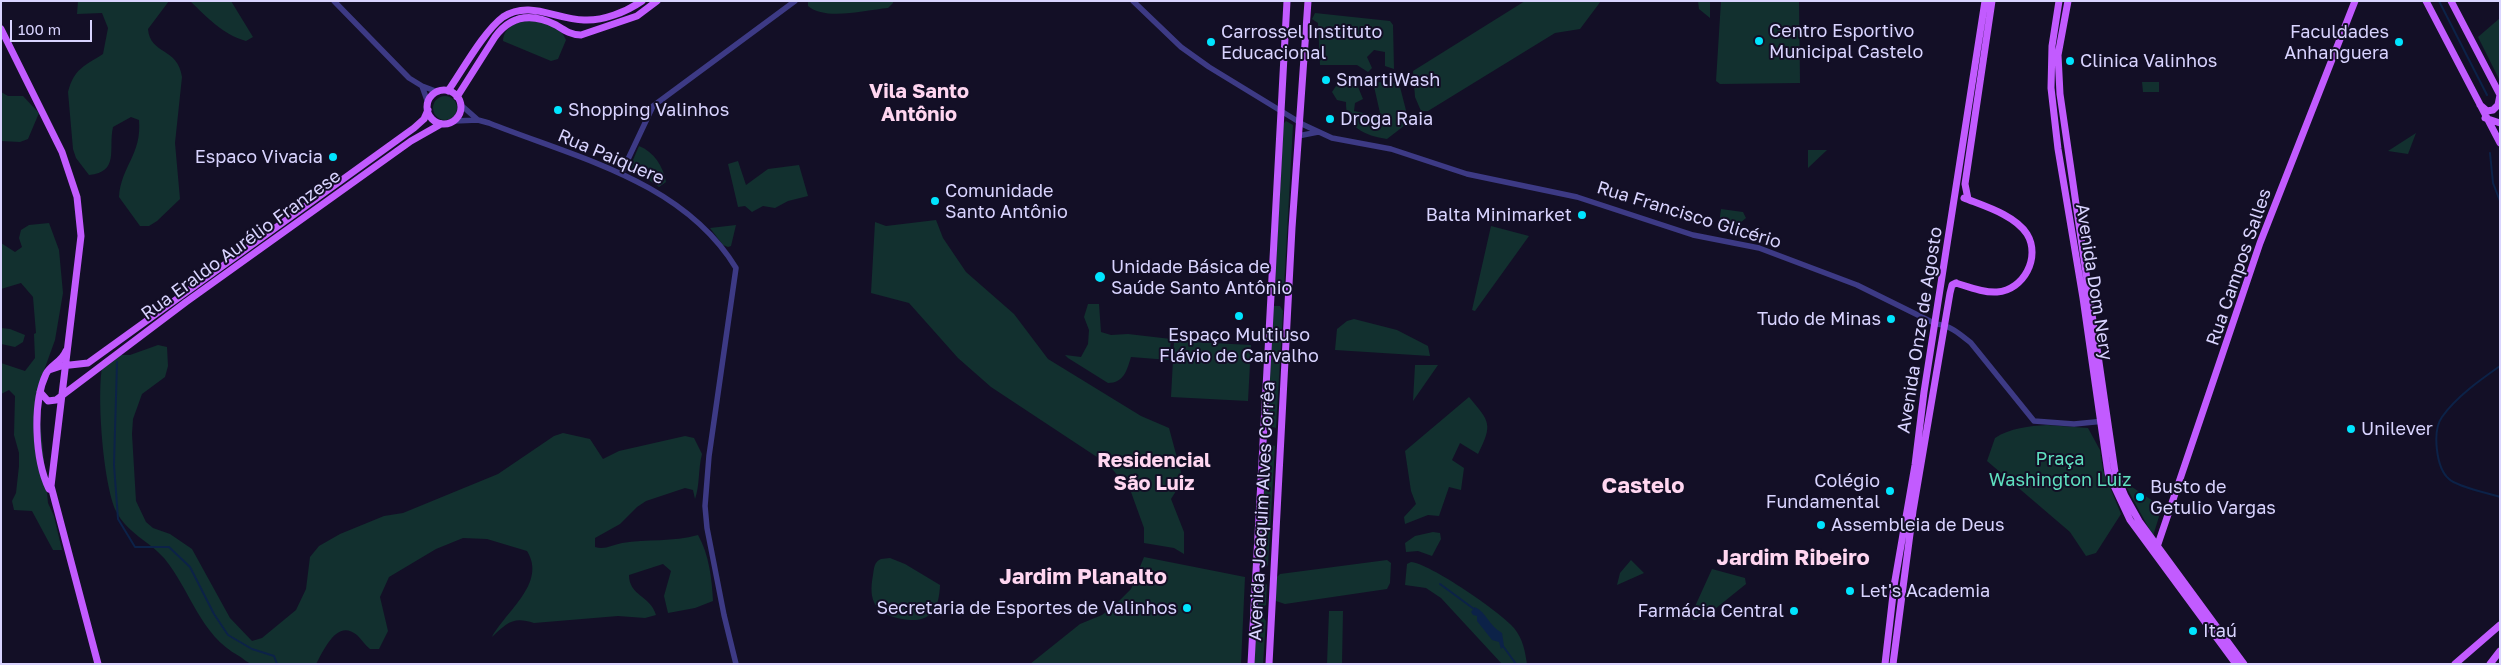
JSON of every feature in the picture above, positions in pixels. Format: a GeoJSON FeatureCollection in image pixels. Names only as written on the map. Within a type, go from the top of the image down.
{"type":"FeatureCollection","features":[{"type":"Feature","properties":{"kind":"main road"},"geometry":{"type":"LineString","coordinates":[[570,33],[571,24],[618,13],[642,1]]}},
{"type":"Feature","properties":{"kind":"main road"},"geometry":{"type":"LineString","coordinates":[[457,97],[502,28],[513,20],[530,16],[541,19],[570,33],[581,35],[622,23],[648,10],[657,1]]}},
{"type":"Feature","properties":{"kind":"main road","name":"Avenida Joaquim Alves Corrêa"},"geometry":{"type":"LineString","coordinates":[[1251,664],[1287,1]]}},
{"type":"Feature","properties":{"kind":"main road","name":"Avenida Joaquim Alves Corrêa"},"geometry":{"type":"LineString","coordinates":[[1269,664],[1298,120],[1308,1]]}},
{"type":"Feature","properties":{"kind":"main road","name":"Avenida Onze de Agosto"},"geometry":{"type":"LineString","coordinates":[[1885,664],[1894,586],[1916,465],[1924,392],[1945,268],[1985,1]]}},
{"type":"Feature","properties":{"kind":"main road"},"geometry":{"type":"LineString","coordinates":[[1968,199],[1965,184],[1992,1]]}},
{"type":"Feature","properties":{"kind":"main road","name":"Avenida Dom Nery"},"geometry":{"type":"LineString","coordinates":[[2059,1],[2052,46],[2051,88],[2058,149],[2103,422],[2115,472],[2121,488],[2139,521],[2244,664]]}},
{"type":"Feature","properties":{"kind":"main road","name":"Avenida Dom Nery"},"geometry":{"type":"LineString","coordinates":[[2068,1],[2061,30],[2058,79],[2103,422],[2105,461],[2112,486],[2130,520],[2236,664]]}},
{"type":"Feature","properties":{"kind":"main road","name":"Rua Campos Salles"},"geometry":{"type":"LineString","coordinates":[[2155,555],[2260,243],[2355,1]]}},
{"type":"Feature","properties":{"kind":"main road"},"geometry":{"type":"LineString","coordinates":[[2426,1],[2491,130],[2500,143]]}},
{"type":"Feature","properties":{"kind":"main road"},"geometry":{"type":"LineString","coordinates":[[2451,1],[2500,95],[2498,105],[2493,110],[2487,111],[2476,101]]}},
{"type":"Feature","properties":{"kind":"main road"},"geometry":{"type":"LineString","coordinates":[[448,91],[494,25],[508,13],[529,8],[564,17],[586,20]]}},
{"type":"Feature","properties":{"kind":"main road"},"geometry":{"type":"LineString","coordinates":[[1,29],[62,152],[77,197],[81,225],[79,265],[51,482],[52,496]]}},
{"type":"Feature","properties":{"kind":"main road"},"geometry":{"type":"LineString","coordinates":[[448,91],[457,97],[461,105],[460,114],[454,121],[441,124],[435,121],[428,107],[432,96],[438,92],[448,91]]}},
{"type":"Feature","properties":{"kind":"main road","name":"Rua Eraldo Aurélio Franzese"},"geometry":{"type":"LineString","coordinates":[[52,368],[88,363],[414,128],[424,119],[428,107]]}},
{"type":"Feature","properties":{"kind":"main road"},"geometry":{"type":"LineString","coordinates":[[2485,118],[2500,123]]}},
{"type":"Feature","properties":{"kind":"main road"},"geometry":{"type":"LineString","coordinates":[[2491,130],[2500,123]]}},
{"type":"Feature","properties":{"kind":"main road","name":"Rua Eraldo Aurélio Franzese"},"geometry":{"type":"LineString","coordinates":[[62,396],[331,198],[411,141],[441,124]]}},
{"type":"Feature","properties":{"kind":"main road"},"geometry":{"type":"LineString","coordinates":[[1945,268],[1956,283],[1985,291],[1998,292],[2009,289],[2027,273],[2032,256],[2027,234],[2018,225],[2003,215],[1956,194]]}},
{"type":"Feature","properties":{"kind":"main road","name":"Avenida Onze de Agosto"},"geometry":{"type":"LineString","coordinates":[[1893,664],[1913,511],[1944,325],[1951,288],[1956,283]]}},
{"type":"Feature","properties":{"kind":"main road"},"geometry":{"type":"LineString","coordinates":[[68,351],[79,364]]}},
{"type":"Feature","properties":{"kind":"main road"},"geometry":{"type":"LineString","coordinates":[[68,351],[52,368],[40,392],[36,426],[44,476],[52,496],[98,664]]}},
{"type":"Feature","properties":{"kind":"main road"},"geometry":{"type":"LineString","coordinates":[[52,368],[61,375],[62,396]]}},
{"type":"Feature","properties":{"kind":"main road"},"geometry":{"type":"LineString","coordinates":[[40,392],[50,402],[62,396]]}},
{"type":"Feature","properties":{"kind":"main road"},"geometry":{"type":"LineString","coordinates":[[2455,664],[2500,625]]}},
{"type":"Feature","properties":{"kind":"main road"},"geometry":{"type":"LineString","coordinates":[[2490,664],[2500,651]]}},
{"type":"Feature","properties":{"kind":"main road"},"geometry":{"type":"LineString","coordinates":[[2468,664],[2469,653]]}},
{"type":"Feature","properties":{"kind":"street"},"geometry":{"type":"LineString","coordinates":[[334,1],[409,78],[422,86],[438,92]]}},
{"type":"Feature","properties":{"kind":"street"},"geometry":{"type":"LineString","coordinates":[[621,174],[653,106],[795,1]]}},
{"type":"Feature","properties":{"kind":"street","name":"Rua Francisco Glicério"},"geometry":{"type":"LineString","coordinates":[[1133,1],[1189,53],[1227,79],[1318,132],[1332,138],[1391,149],[1467,174],[1577,197],[1693,235],[1759,248],[1857,285],[1936,324],[1944,325],[1971,343],[2034,421],[2074,424],[2103,422]]}},
{"type":"Feature","properties":{"kind":"street"},"geometry":{"type":"LineString","coordinates":[[422,86],[428,107]]}},
{"type":"Feature","properties":{"kind":"street","name":"Rua Paiquere"},"geometry":{"type":"LineString","coordinates":[[461,105],[478,120],[621,174],[672,201],[717,242],[736,268],[709,456],[705,506],[707,528],[724,615],[736,664]]}},
{"type":"Feature","properties":{"kind":"street","name":"Rua Paiquere"},"geometry":{"type":"LineString","coordinates":[[454,121],[478,120]]}},
{"type":"Feature","properties":{"kind":"street","name":"Rua Francisco Glicério"},"geometry":{"type":"LineString","coordinates":[[1298,136],[1318,132]]}},
{"type":"Feature","properties":{"kind":"green space"},"geometry":{"type":"Polygon","coordinates":[[[78,1],[169,1],[148,29],[154,43],[175,61],[182,77],[175,143],[180,199],[149,226],[140,226],[119,197],[123,177],[135,152],[139,120],[131,117],[113,127],[111,158],[105,169],[99,173],[89,175],[76,158],[73,149],[68,92],[70,84],[85,65],[103,54],[108,28],[102,13],[77,14],[78,1]]]}},
{"type":"Feature","properties":{"kind":"green space"},"geometry":{"type":"Polygon","coordinates":[[[190,1],[231,1],[253,37],[246,41],[230,34],[216,25],[190,1]]]}},
{"type":"Feature","properties":{"kind":"green space"},"geometry":{"type":"Polygon","coordinates":[[[808,1],[893,1],[893,3],[888,8],[835,14],[815,10],[808,6],[808,1]]]}},
{"type":"Feature","properties":{"kind":"green space"},"geometry":{"type":"Polygon","coordinates":[[[1525,1],[1601,1],[1580,29],[1555,33],[1428,111],[1421,111],[1415,97],[1413,71],[1525,1]]]}},
{"type":"Feature","properties":{"kind":"green space"},"geometry":{"type":"Polygon","coordinates":[[[1698,1],[1710,1],[1710,18],[1699,9],[1698,1]]]}},
{"type":"Feature","properties":{"kind":"green space","name":"Centro Esportivo Municipal Castelo"},"geometry":{"type":"Polygon","coordinates":[[[1721,1],[1799,1],[1800,83],[1720,84],[1716,81],[1721,1]]]}},
{"type":"Feature","properties":{"kind":"green space"},"geometry":{"type":"Polygon","coordinates":[[[1315,13],[1390,21],[1393,25],[1394,69],[1385,66],[1385,52],[1374,50],[1367,57],[1372,68],[1368,72],[1357,65],[1320,65],[1318,23],[1312,19],[1315,13]]]}},
{"type":"Feature","properties":{"kind":"green space"},"geometry":{"type":"Polygon","coordinates":[[[2500,18],[2500,81],[2478,37],[2500,18]]]}},
{"type":"Feature","properties":{"kind":"green space"},"geometry":{"type":"Polygon","coordinates":[[[536,20],[554,27],[564,36],[566,40],[558,59],[551,61],[503,41],[506,31],[514,24],[536,20]]]}},
{"type":"Feature","properties":{"kind":"green space"},"geometry":{"type":"Polygon","coordinates":[[[1344,80],[1356,82],[1363,99],[1355,103],[1354,111],[1372,115],[1380,113],[1373,82],[1399,83],[1409,122],[1387,139],[1364,133],[1349,118],[1346,102],[1337,100],[1332,92],[1338,83],[1344,80]]]}},
{"type":"Feature","properties":{"kind":"green space"},"geometry":{"type":"Polygon","coordinates":[[[2142,82],[2159,82],[2159,92],[2143,92],[2142,82]]]}},
{"type":"Feature","properties":{"kind":"green space"},"geometry":{"type":"Polygon","coordinates":[[[1,92],[8,96],[23,96],[39,113],[28,139],[20,142],[1,141],[1,92]]]}},
{"type":"Feature","properties":{"kind":"green space"},"geometry":{"type":"Polygon","coordinates":[[[445,96],[454,99],[457,108],[454,117],[445,120],[436,117],[433,108],[436,99],[445,96]]]}},
{"type":"Feature","properties":{"kind":"green space"},"geometry":{"type":"Polygon","coordinates":[[[1286,121],[1293,125],[1284,288],[1275,290],[1283,124],[1286,121]]]}},
{"type":"Feature","properties":{"kind":"green space"},"geometry":{"type":"Polygon","coordinates":[[[2416,133],[2408,154],[2388,151],[2416,133]]]}},
{"type":"Feature","properties":{"kind":"green space"},"geometry":{"type":"Polygon","coordinates":[[[639,146],[653,156],[663,170],[666,182],[659,187],[630,167],[639,146]]]}},
{"type":"Feature","properties":{"kind":"green space"},"geometry":{"type":"Polygon","coordinates":[[[1808,150],[1827,150],[1808,168],[1808,150]]]}},
{"type":"Feature","properties":{"kind":"green space"},"geometry":{"type":"Polygon","coordinates":[[[738,161],[746,185],[768,169],[799,165],[808,196],[788,201],[775,208],[763,206],[752,212],[745,206],[738,207],[728,164],[738,161]]]}},
{"type":"Feature","properties":{"kind":"green space"},"geometry":{"type":"Polygon","coordinates":[[[1721,209],[1743,212],[1746,218],[1729,232],[1720,233],[1718,231],[1721,209]]]}},
{"type":"Feature","properties":{"kind":"green space"},"geometry":{"type":"Polygon","coordinates":[[[936,220],[943,238],[966,272],[1014,314],[1048,359],[1141,416],[1169,428],[1183,480],[1171,499],[1184,532],[1184,554],[1174,548],[1144,543],[1144,528],[1131,492],[1109,465],[991,387],[958,358],[909,303],[871,293],[875,222],[886,226],[936,220]]]}},
{"type":"Feature","properties":{"kind":"green space"},"geometry":{"type":"Polygon","coordinates":[[[49,223],[59,250],[63,293],[55,340],[42,376],[39,408],[48,503],[54,516],[62,550],[53,550],[32,511],[14,510],[12,501],[16,493],[19,466],[19,453],[14,435],[15,396],[9,390],[1,394],[1,363],[25,371],[35,358],[34,334],[36,333],[33,297],[21,283],[1,289],[1,243],[15,252],[22,247],[19,238],[21,230],[29,225],[49,223]]]}},
{"type":"Feature","properties":{"kind":"green space"},"geometry":{"type":"Polygon","coordinates":[[[736,225],[731,246],[728,247],[723,245],[710,228],[736,225]]]}},
{"type":"Feature","properties":{"kind":"green space"},"geometry":{"type":"Polygon","coordinates":[[[1491,226],[1529,236],[1475,311],[1472,310],[1491,226]]]}},
{"type":"Feature","properties":{"kind":"green space"},"geometry":{"type":"Polygon","coordinates":[[[1088,304],[1099,304],[1101,332],[1111,335],[1128,334],[1171,339],[1169,360],[1131,357],[1124,375],[1118,381],[1108,383],[1068,358],[1065,355],[1081,357],[1088,344],[1089,330],[1084,317],[1088,304]]]}},
{"type":"Feature","properties":{"kind":"green space"},"geometry":{"type":"Polygon","coordinates":[[[1272,306],[1280,306],[1283,311],[1276,428],[1267,425],[1272,306]]]}},
{"type":"Feature","properties":{"kind":"green space"},"geometry":{"type":"Polygon","coordinates":[[[1354,319],[1397,330],[1428,346],[1430,356],[1335,350],[1337,329],[1347,321],[1354,319]]]}},
{"type":"Feature","properties":{"kind":"green space"},"geometry":{"type":"Polygon","coordinates":[[[1,328],[10,329],[25,335],[23,342],[15,347],[1,344],[1,328]]]}},
{"type":"Feature","properties":{"kind":"green space"},"geometry":{"type":"Polygon","coordinates":[[[1174,341],[1251,345],[1248,401],[1171,397],[1174,341]]]}},
{"type":"Feature","properties":{"kind":"green space"},"geometry":{"type":"Polygon","coordinates":[[[158,345],[167,347],[168,366],[165,377],[142,394],[133,419],[132,434],[136,501],[146,522],[153,528],[170,534],[192,549],[230,618],[252,641],[262,638],[296,610],[306,589],[310,557],[319,546],[340,534],[384,516],[403,513],[498,474],[554,436],[563,433],[590,439],[603,459],[619,451],[685,436],[694,438],[702,454],[695,499],[693,490],[685,488],[646,501],[620,524],[595,538],[595,547],[605,548],[622,543],[679,539],[698,535],[705,550],[709,567],[713,601],[695,608],[668,613],[664,596],[671,571],[663,564],[629,575],[630,582],[636,592],[650,604],[656,615],[645,618],[618,616],[534,623],[521,620],[511,622],[492,637],[528,585],[532,574],[532,563],[527,551],[487,539],[463,538],[436,549],[389,577],[380,597],[388,631],[379,649],[370,649],[357,635],[343,630],[337,633],[327,644],[316,664],[252,664],[226,647],[215,636],[197,612],[182,584],[164,558],[126,525],[116,511],[111,498],[102,437],[100,394],[103,362],[158,345]]]}},
{"type":"Feature","properties":{"kind":"green space"},"geometry":{"type":"Polygon","coordinates":[[[1415,365],[1438,365],[1413,401],[1415,365]]]}},
{"type":"Feature","properties":{"kind":"green space"},"geometry":{"type":"Polygon","coordinates":[[[1469,397],[1485,418],[1487,429],[1478,454],[1460,443],[1452,460],[1464,468],[1461,490],[1449,487],[1439,516],[1428,515],[1405,524],[1404,517],[1416,504],[1411,491],[1405,451],[1469,397]]]}},
{"type":"Feature","properties":{"kind":"green space","name":"Praça Washington Luiz"},"geometry":{"type":"Polygon","coordinates":[[[2047,425],[2088,428],[2100,450],[2103,470],[2121,514],[2096,553],[2086,556],[2070,532],[1987,461],[1995,438],[2013,430],[2047,425]]]}},
{"type":"Feature","properties":{"kind":"green space"},"geometry":{"type":"Polygon","coordinates":[[[1267,444],[1275,446],[1268,565],[1265,568],[1259,565],[1267,444]]]}},
{"type":"Feature","properties":{"kind":"green space"},"geometry":{"type":"Polygon","coordinates":[[[2123,481],[2162,507],[2153,536],[2123,481]]]}},
{"type":"Feature","properties":{"kind":"green space"},"geometry":{"type":"Polygon","coordinates":[[[1433,532],[1440,533],[1441,539],[1432,556],[1418,551],[1406,552],[1405,543],[1415,536],[1433,532]]]}},
{"type":"Feature","properties":{"kind":"green space"},"geometry":{"type":"Polygon","coordinates":[[[1144,557],[1245,577],[1241,664],[1030,664],[1080,624],[1102,615],[1117,603],[1131,589],[1144,557]]]}},
{"type":"Feature","properties":{"kind":"green space"},"geometry":{"type":"Polygon","coordinates":[[[890,558],[905,564],[940,585],[935,609],[926,618],[911,620],[893,617],[885,614],[875,605],[872,584],[875,566],[881,559],[890,558]]]}},
{"type":"Feature","properties":{"kind":"green space"},"geometry":{"type":"Polygon","coordinates":[[[1387,560],[1391,563],[1390,583],[1387,589],[1285,604],[1276,601],[1275,579],[1280,574],[1387,560]]]}},
{"type":"Feature","properties":{"kind":"green space"},"geometry":{"type":"Polygon","coordinates":[[[1631,560],[1644,573],[1617,585],[1620,573],[1631,560]]]}},
{"type":"Feature","properties":{"kind":"green space"},"geometry":{"type":"Polygon","coordinates":[[[1411,562],[1448,579],[1507,621],[1520,636],[1527,664],[1502,664],[1441,598],[1426,588],[1405,585],[1407,564],[1411,562]]]}},
{"type":"Feature","properties":{"kind":"green space"},"geometry":{"type":"Polygon","coordinates":[[[1712,569],[1745,578],[1746,584],[1705,617],[1694,620],[1692,613],[1712,569]]]}},
{"type":"Feature","properties":{"kind":"green space"},"geometry":{"type":"Polygon","coordinates":[[[1263,581],[1267,585],[1266,605],[1259,609],[1257,606],[1258,585],[1263,581]]]}},
{"type":"Feature","properties":{"kind":"green space"},"geometry":{"type":"Polygon","coordinates":[[[1329,611],[1343,611],[1342,664],[1327,664],[1329,611]]]}},
{"type":"Feature","properties":{"kind":"green space"},"geometry":{"type":"Polygon","coordinates":[[[1257,617],[1263,617],[1266,621],[1263,664],[1254,664],[1257,617]]]}},
{"type":"Feature","properties":{"kind":"water"},"geometry":{"type":"Polygon","coordinates":[[[1475,607],[1502,633],[1504,646],[1501,649],[1499,642],[1492,640],[1477,621],[1477,616],[1471,612],[1475,607]]]}},
{"type":"Feature","properties":{"kind":"waterway"},"geometry":{"type":"LineString","coordinates":[[2439,1],[2487,95]]}},
{"type":"Feature","properties":{"kind":"waterway"},"geometry":{"type":"LineString","coordinates":[[2490,153],[2493,183],[2500,201]]}},
{"type":"Feature","properties":{"kind":"waterway"},"geometry":{"type":"LineString","coordinates":[[117,362],[114,465],[118,519],[135,547],[169,547],[190,567],[214,614],[228,635],[252,649],[274,656],[277,664]]}},
{"type":"Feature","properties":{"kind":"waterway"},"geometry":{"type":"LineString","coordinates":[[2500,366],[2469,389],[2454,403],[2439,423],[2436,440],[2438,458],[2441,467],[2449,479],[2465,487],[2500,497]]}},
{"type":"Feature","properties":{"kind":"waterway"},"geometry":{"type":"LineString","coordinates":[[1440,584],[1474,609]]}},
{"type":"Feature","properties":{"kind":"waterway"},"geometry":{"type":"LineString","coordinates":[[1503,646],[1516,664]]}},
{"type":"Feature","properties":{"kind":"place","name":"Centro Esportivo Municipal Castelo"},"geometry":{"type":"Point","coordinates":[1759,41]}},
{"type":"Feature","properties":{"kind":"place","name":"Carrossel Instituto Educacional"},"geometry":{"type":"Point","coordinates":[1211,42]}},
{"type":"Feature","properties":{"kind":"place","name":"Faculdades Anhanguera"},"geometry":{"type":"Point","coordinates":[2399,42]}},
{"type":"Feature","properties":{"kind":"place","name":"Clinica Valinhos"},"geometry":{"type":"Point","coordinates":[2070,61]}},
{"type":"Feature","properties":{"kind":"place","name":"SmartiWash"},"geometry":{"type":"Point","coordinates":[1326,80]}},
{"type":"Feature","properties":{"kind":"place","name":"Shopping Valinhos"},"geometry":{"type":"Point","coordinates":[558,110]}},
{"type":"Feature","properties":{"kind":"place","name":"Droga Raia"},"geometry":{"type":"Point","coordinates":[1330,119]}},
{"type":"Feature","properties":{"kind":"place","name":"Espaco Vivacia"},"geometry":{"type":"Point","coordinates":[333,157]}},
{"type":"Feature","properties":{"kind":"place","name":"Comunidade Santo Antônio"},"geometry":{"type":"Point","coordinates":[935,201]}},
{"type":"Feature","properties":{"kind":"place","name":"Balta Minimarket"},"geometry":{"type":"Point","coordinates":[1582,215]}},
{"type":"Feature","properties":{"kind":"place","name":"Unidade Básica de Saúde Santo Antônio"},"geometry":{"type":"Point","coordinates":[1100,277]}},
{"type":"Feature","properties":{"kind":"place","name":"Espaço Multiuso Flávio de Carvalho"},"geometry":{"type":"Point","coordinates":[1239,316]}},
{"type":"Feature","properties":{"kind":"place","name":"Tudo de Minas"},"geometry":{"type":"Point","coordinates":[1891,319]}},
{"type":"Feature","properties":{"kind":"place","name":"Unilever"},"geometry":{"type":"Point","coordinates":[2351,429]}},
{"type":"Feature","properties":{"kind":"place","name":"Colégio Fundamental"},"geometry":{"type":"Point","coordinates":[1890,491]}},
{"type":"Feature","properties":{"kind":"place","name":"Busto de Getulio Vargas"},"geometry":{"type":"Point","coordinates":[2140,497]}},
{"type":"Feature","properties":{"kind":"place","name":"Assembleia de Deus"},"geometry":{"type":"Point","coordinates":[1821,525]}},
{"type":"Feature","properties":{"kind":"place","name":"Let's Academia"},"geometry":{"type":"Point","coordinates":[1850,591]}},
{"type":"Feature","properties":{"kind":"place","name":"Secretaria de Esportes de Valinhos"},"geometry":{"type":"Point","coordinates":[1187,608]}},
{"type":"Feature","properties":{"kind":"place","name":"Farmácia Central"},"geometry":{"type":"Point","coordinates":[1794,611]}},
{"type":"Feature","properties":{"kind":"place","name":"Itaú"},"geometry":{"type":"Point","coordinates":[2193,631]}},
{"type":"Feature","properties":{"kind":"district","name":"Vila Santo Antônio"},"geometry":{"type":"Point","coordinates":[919,104]}},
{"type":"Feature","properties":{"kind":"district","name":"Residencial São Luiz"},"geometry":{"type":"Point","coordinates":[1154,472]}},
{"type":"Feature","properties":{"kind":"district","name":"Castelo"},"geometry":{"type":"Point","coordinates":[1643,486]}},
{"type":"Feature","properties":{"kind":"district","name":"Jardim Ribeiro"},"geometry":{"type":"Point","coordinates":[1793,558]}},
{"type":"Feature","properties":{"kind":"district","name":"Jardim Planalto"},"geometry":{"type":"Point","coordinates":[1083,577]}}]}
